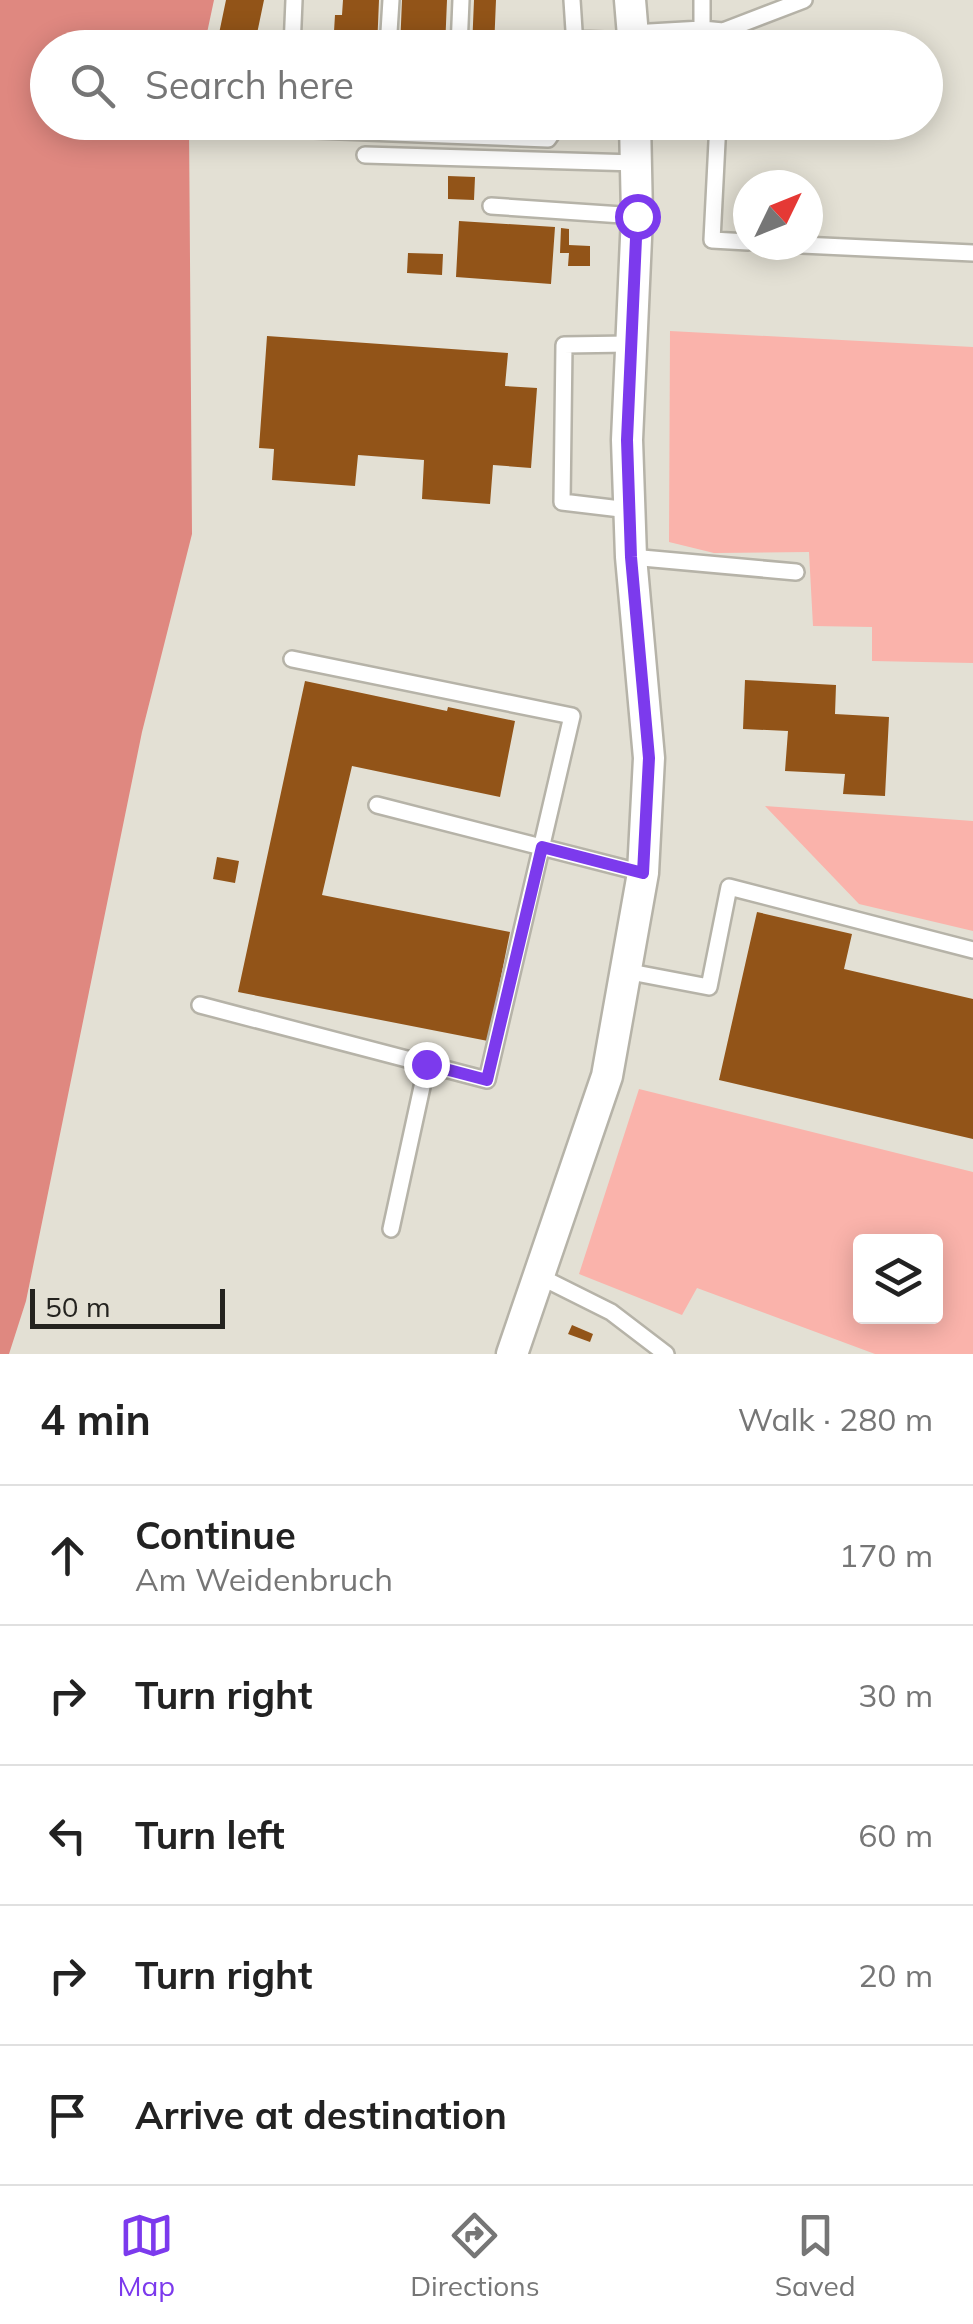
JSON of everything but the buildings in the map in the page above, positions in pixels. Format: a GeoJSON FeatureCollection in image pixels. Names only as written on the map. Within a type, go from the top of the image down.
{"type":"FeatureCollection","features":[{"type":"Feature","properties":{"kind":"street"},"geometry":{"type":"LineString","coordinates":[[630,0],[632,30]]}},
{"type":"Feature","properties":{"kind":"street"},"geometry":{"type":"LineString","coordinates":[[512,1354],[607,1076],[643,873],[649,758],[629,510],[635,140]]}},
{"type":"Feature","properties":{"kind":"lane"},"geometry":{"type":"LineString","coordinates":[[293,30],[294,0]]}},
{"type":"Feature","properties":{"kind":"lane"},"geometry":{"type":"LineString","coordinates":[[389,30],[391,0]]}},
{"type":"Feature","properties":{"kind":"lane"},"geometry":{"type":"LineString","coordinates":[[460,30],[461,0]]}},
{"type":"Feature","properties":{"kind":"lane"},"geometry":{"type":"LineString","coordinates":[[572,0],[574,30]]}},
{"type":"Feature","properties":{"kind":"lane"},"geometry":{"type":"LineString","coordinates":[[702,0],[702,28]]}},
{"type":"Feature","properties":{"kind":"lane"},"geometry":{"type":"LineString","coordinates":[[741,30],[804,0]]}},
{"type":"Feature","properties":{"kind":"lane"},"geometry":{"type":"LineString","coordinates":[[690,30],[706,30]]}},
{"type":"Feature","properties":{"kind":"lane"},"geometry":{"type":"LineString","coordinates":[[717,140],[712,240],[733,241]]}},
{"type":"Feature","properties":{"kind":"lane"},"geometry":{"type":"LineString","coordinates":[[365,155],[636,163]]}},
{"type":"Feature","properties":{"kind":"lane"},"geometry":{"type":"LineString","coordinates":[[490,206],[637,216]]}},
{"type":"Feature","properties":{"kind":"lane"},"geometry":{"type":"LineString","coordinates":[[823,246],[973,254]]}},
{"type":"Feature","properties":{"kind":"lane"},"geometry":{"type":"LineString","coordinates":[[629,344],[564,344],[562,502],[629,510]]}},
{"type":"Feature","properties":{"kind":"lane"},"geometry":{"type":"LineString","coordinates":[[631,557],[796,572]]}},
{"type":"Feature","properties":{"kind":"lane"},"geometry":{"type":"LineString","coordinates":[[200,1005],[487,1080],[572,716],[292,659]]}},
{"type":"Feature","properties":{"kind":"lane"},"geometry":{"type":"LineString","coordinates":[[377,805],[643,873]]}},
{"type":"Feature","properties":{"kind":"lane"},"geometry":{"type":"LineString","coordinates":[[625,970],[709,987],[729,887],[973,950]]}},
{"type":"Feature","properties":{"kind":"lane"},"geometry":{"type":"LineString","coordinates":[[391,1229],[426,1064]]}},
{"type":"Feature","properties":{"kind":"lane"},"geometry":{"type":"LineString","coordinates":[[538,1276],[611,1312],[666,1354]]}},
{"type":"Feature","properties":{"kind":"shaded area"},"geometry":{"type":"Polygon","coordinates":[[[0,0],[214,0],[208,30],[30,30],[30,140],[189,140],[192,534],[142,732],[26,1301],[9,1354],[0,1354],[0,0]]]}},
{"type":"Feature","properties":{"kind":"shaded area"},"geometry":{"type":"Polygon","coordinates":[[[670,331],[973,347],[973,663],[872,661],[872,627],[813,626],[809,552],[714,553],[669,542],[670,331]]]}},
{"type":"Feature","properties":{"kind":"shaded area"},"geometry":{"type":"Polygon","coordinates":[[[765,806],[973,821],[973,931],[859,904],[765,806]]]}},
{"type":"Feature","properties":{"kind":"shaded area"},"geometry":{"type":"Polygon","coordinates":[[[639,1089],[973,1172],[973,1354],[875,1354],[697,1288],[682,1315],[579,1274],[639,1089]]]}},
{"type":"Feature","properties":{"kind":"route"},"geometry":{"type":"LineString","coordinates":[[426,1064],[487,1080],[542,847],[643,873],[649,758],[631,557],[627,440],[637,216]]}}]}
